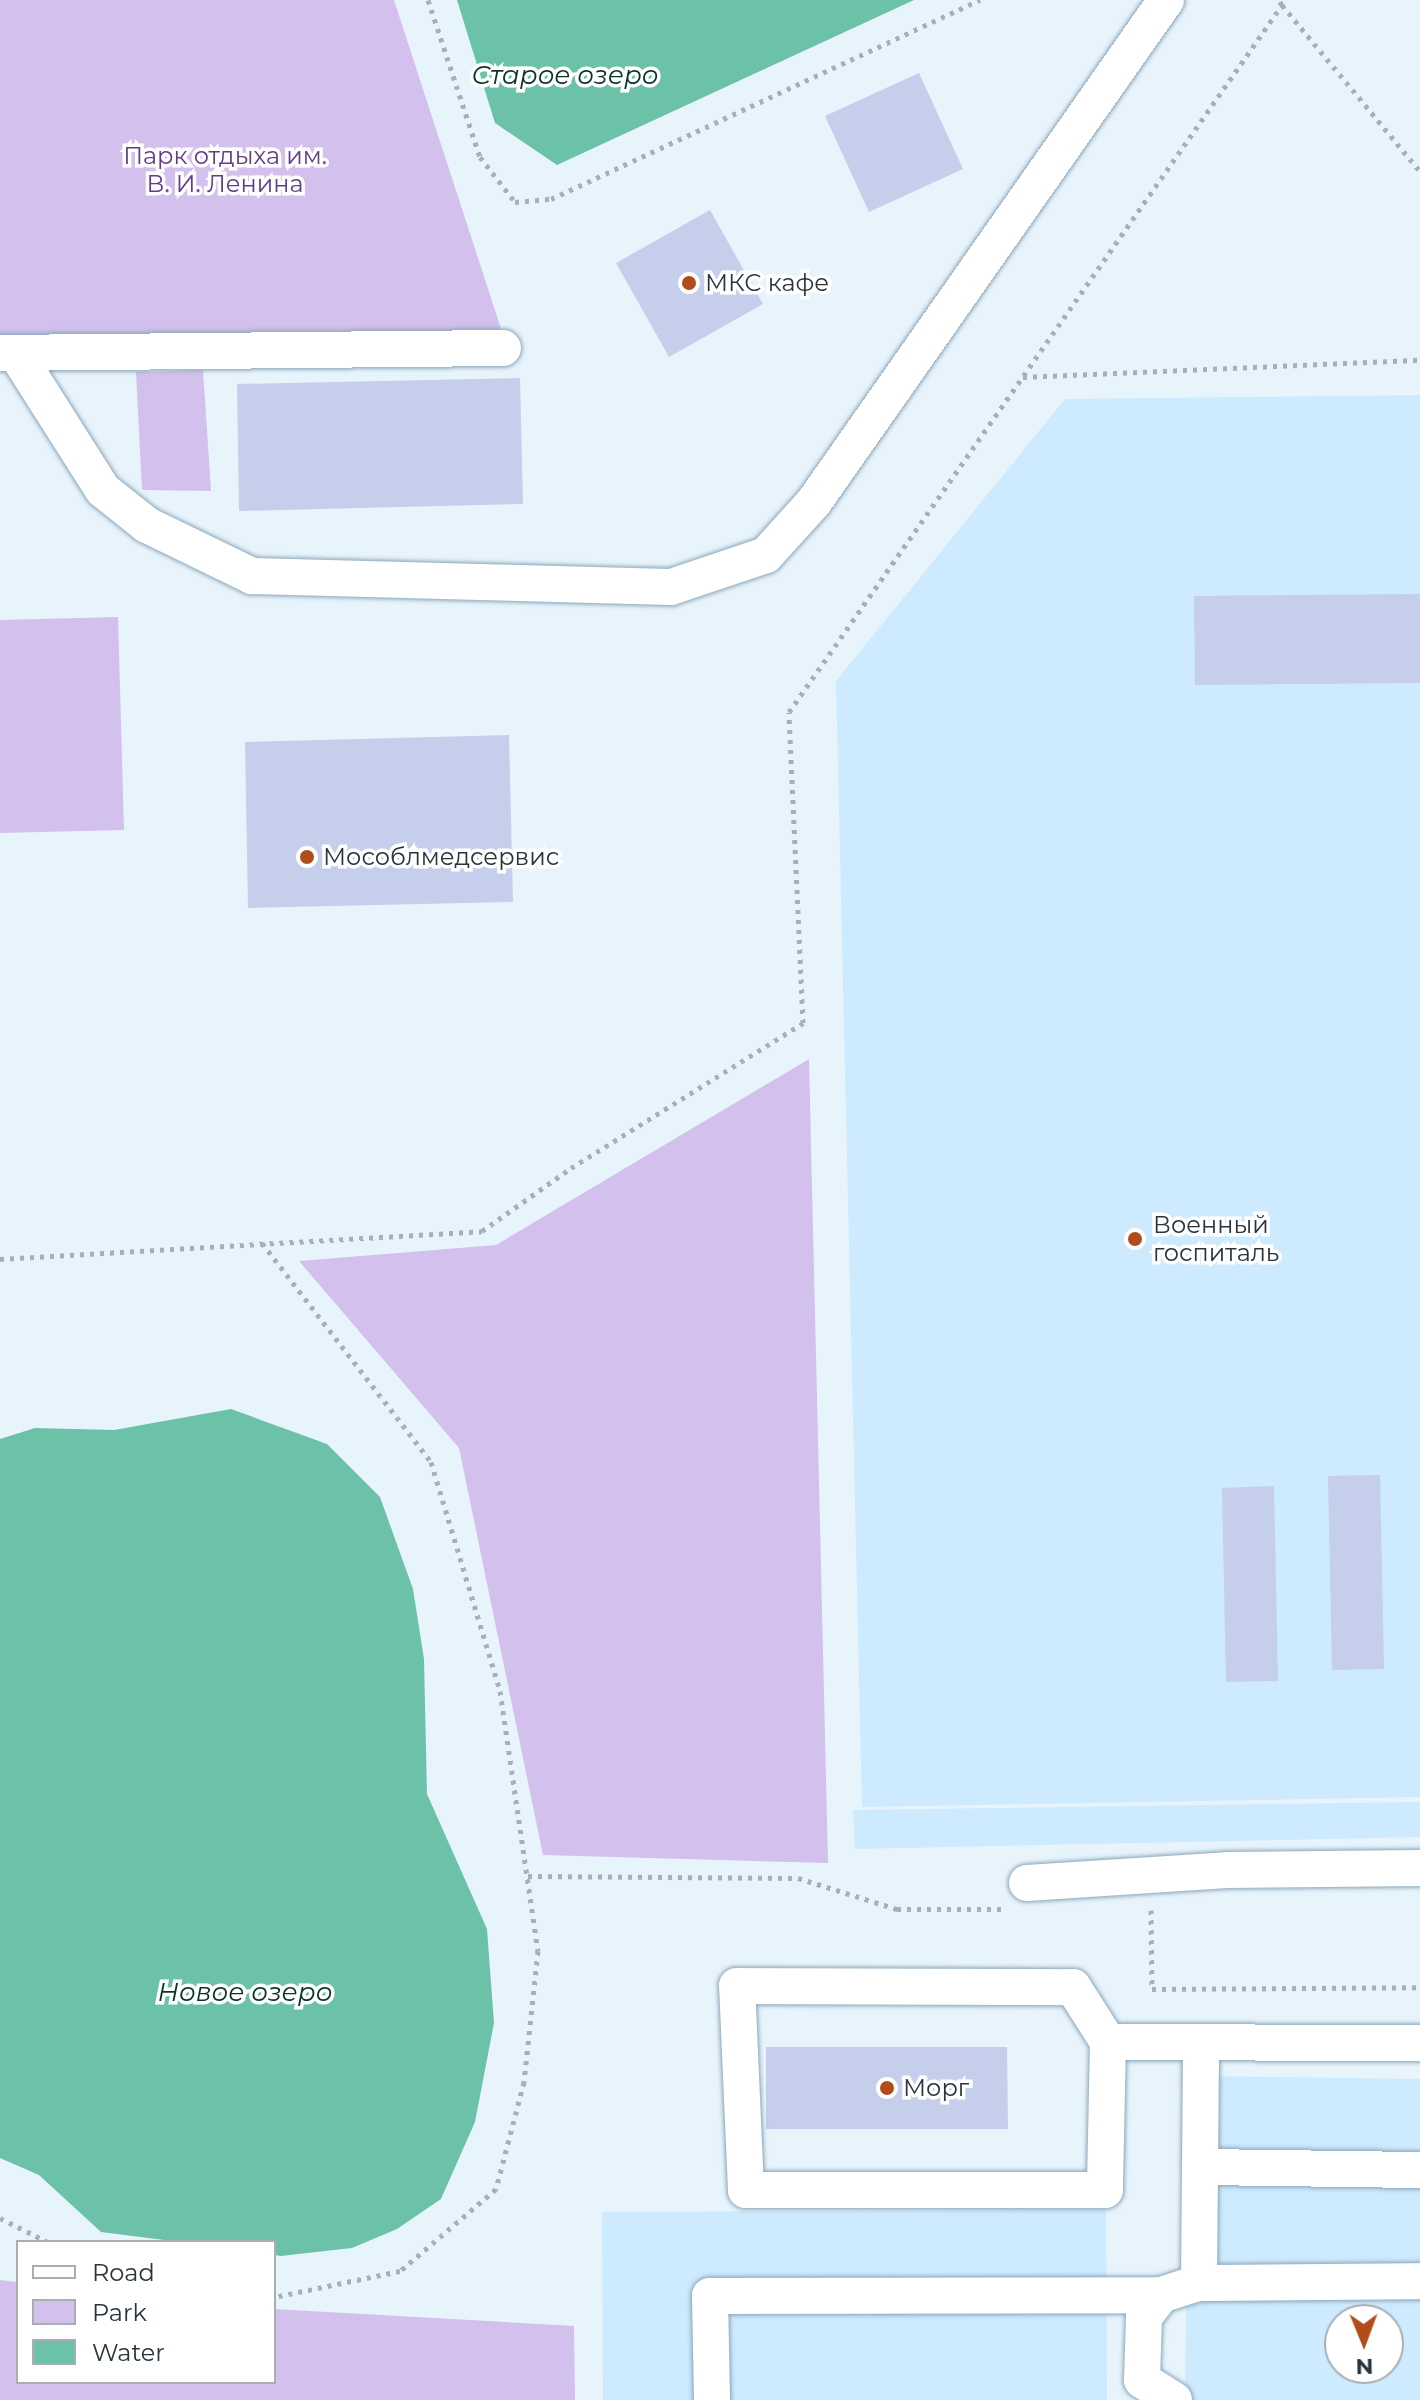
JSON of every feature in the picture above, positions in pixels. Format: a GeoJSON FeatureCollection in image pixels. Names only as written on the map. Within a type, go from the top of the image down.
{"type":"FeatureCollection","features":[{"type":"Feature","properties":{"kind":"street"},"geometry":{"type":"LineString","coordinates":[[8,353],[103,490],[147,525],[252,576],[671,587],[766,555],[814,502],[1166,0]]}},
{"type":"Feature","properties":{"kind":"street"},"geometry":{"type":"LineString","coordinates":[[8,353],[503,348]]}},
{"type":"Feature","properties":{"kind":"street"},"geometry":{"type":"LineString","coordinates":[[1018,1896],[1227,1870],[1420,1868]]}},
{"type":"Feature","properties":{"kind":"street"},"geometry":{"type":"LineString","coordinates":[[737,1986],[1073,1987],[1108,2042],[1105,2190],[746,2190],[737,1986]]}},
{"type":"Feature","properties":{"kind":"street"},"geometry":{"type":"LineString","coordinates":[[1108,2042],[1420,2043]]}},
{"type":"Feature","properties":{"kind":"street"},"geometry":{"type":"LineString","coordinates":[[1199,2283],[1203,2167],[1201,2043]]}},
{"type":"Feature","properties":{"kind":"street"},"geometry":{"type":"LineString","coordinates":[[1203,2167],[1420,2170]]}},
{"type":"Feature","properties":{"kind":"street"},"geometry":{"type":"LineString","coordinates":[[712,2400],[710,2296],[1161,2295],[1199,2283],[1420,2281]]}},
{"type":"Feature","properties":{"kind":"street"},"geometry":{"type":"LineString","coordinates":[[1161,2295],[1144,2317],[1142,2380],[1174,2400]]}},
{"type":"Feature","properties":{"kind":"path"},"geometry":{"type":"LineString","coordinates":[[428,0],[480,157],[515,202],[551,199],[980,0]]}},
{"type":"Feature","properties":{"kind":"path"},"geometry":{"type":"LineString","coordinates":[[0,1259],[482,1231],[571,1168],[803,1023],[789,712],[1280,2],[1420,171]]}},
{"type":"Feature","properties":{"kind":"path"},"geometry":{"type":"LineString","coordinates":[[1023,377],[1420,360]]}},
{"type":"Feature","properties":{"kind":"path"},"geometry":{"type":"LineString","coordinates":[[261,1243],[431,1462],[500,1691],[538,1951],[524,2082],[496,2189],[400,2271],[276,2297]]}},
{"type":"Feature","properties":{"kind":"path"},"geometry":{"type":"LineString","coordinates":[[528,1876],[798,1878],[897,1909],[1018,1896]]}},
{"type":"Feature","properties":{"kind":"path"},"geometry":{"type":"LineString","coordinates":[[1135,1908],[1151,1908],[1152,1989],[1420,1987]]}},
{"type":"Feature","properties":{"kind":"path"},"geometry":{"type":"LineString","coordinates":[[0,2218],[44,2240]]}},
{"type":"Feature","properties":{"kind":"shaded area","name":"Военный госпиталь"},"geometry":{"type":"Polygon","coordinates":[[[1420,395],[1420,1797],[862,1807],[836,681],[1065,399],[1420,395]]]}},
{"type":"Feature","properties":{"kind":"shaded area"},"geometry":{"type":"Polygon","coordinates":[[[1420,1802],[1420,1837],[855,1849],[853,1810],[1420,1802]]]}},
{"type":"Feature","properties":{"kind":"shaded area"},"geometry":{"type":"Polygon","coordinates":[[[1189,2076],[1420,2079],[1420,2400],[1185,2400],[1189,2076]]]}},
{"type":"Feature","properties":{"kind":"shaded area"},"geometry":{"type":"Polygon","coordinates":[[[1106,2210],[1107,2400],[603,2400],[602,2212],[1106,2210]]]}},
{"type":"Feature","properties":{"kind":"green space","name":"Парк отдыха им. В. И. Ленина"},"geometry":{"type":"Polygon","coordinates":[[[0,0],[394,0],[505,341],[0,342],[0,0]]]}},
{"type":"Feature","properties":{"kind":"green space"},"geometry":{"type":"Polygon","coordinates":[[[203,370],[211,491],[142,490],[136,372],[203,370]]]}},
{"type":"Feature","properties":{"kind":"green space"},"geometry":{"type":"Polygon","coordinates":[[[118,617],[124,830],[0,833],[0,620],[118,617]]]}},
{"type":"Feature","properties":{"kind":"green space"},"geometry":{"type":"Polygon","coordinates":[[[809,1059],[828,1863],[543,1855],[459,1448],[299,1261],[496,1245],[809,1059]]]}},
{"type":"Feature","properties":{"kind":"green space"},"geometry":{"type":"Polygon","coordinates":[[[0,2280],[16,2282],[16,2384],[276,2384],[276,2309],[574,2326],[575,2400],[0,2400],[0,2280]]]}},
{"type":"Feature","properties":{"kind":"water","name":"Старое озеро"},"geometry":{"type":"Polygon","coordinates":[[[457,0],[914,0],[557,165],[495,123],[457,0]]]}},
{"type":"Feature","properties":{"kind":"water","name":"Новое озеро"},"geometry":{"type":"Polygon","coordinates":[[[231,1409],[327,1444],[380,1497],[413,1589],[424,1659],[427,1794],[487,1929],[494,2023],[475,2122],[441,2199],[397,2229],[352,2248],[281,2256],[276,2255],[276,2240],[164,2240],[101,2232],[39,2175],[0,2158],[0,1439],[35,1428],[114,1430],[231,1409]]]}},
{"type":"Feature","properties":{"kind":"building"},"geometry":{"type":"Polygon","coordinates":[[[919,73],[963,169],[869,212],[825,116],[919,73]]]}},
{"type":"Feature","properties":{"kind":"building","name":"МКС кафе"},"geometry":{"type":"Polygon","coordinates":[[[710,210],[763,304],[669,357],[616,263],[710,210]]]}},
{"type":"Feature","properties":{"kind":"building"},"geometry":{"type":"Polygon","coordinates":[[[520,378],[523,504],[239,511],[237,384],[520,378]]]}},
{"type":"Feature","properties":{"kind":"building"},"geometry":{"type":"Polygon","coordinates":[[[1420,594],[1420,683],[1195,685],[1194,596],[1420,594]]]}},
{"type":"Feature","properties":{"kind":"building"},"geometry":{"type":"Polygon","coordinates":[[[509,735],[513,902],[248,908],[245,742],[509,735]]]}},
{"type":"Feature","properties":{"kind":"building"},"geometry":{"type":"Polygon","coordinates":[[[1380,1475],[1384,1669],[1332,1670],[1328,1476],[1380,1475]]]}},
{"type":"Feature","properties":{"kind":"building"},"geometry":{"type":"Polygon","coordinates":[[[1274,1486],[1278,1681],[1226,1682],[1222,1488],[1274,1486]]]}},
{"type":"Feature","properties":{"kind":"building","name":"Морг"},"geometry":{"type":"Polygon","coordinates":[[[766,2047],[1007,2047],[1008,2129],[766,2129],[766,2047]]]}},
{"type":"Feature","properties":{"kind":"place","name":"МКС кафе"},"geometry":{"type":"Point","coordinates":[689,283]}},
{"type":"Feature","properties":{"kind":"place","name":"Мособлмедсервис"},"geometry":{"type":"Point","coordinates":[307,857]}},
{"type":"Feature","properties":{"kind":"place","name":"Военный госпиталь"},"geometry":{"type":"Point","coordinates":[1135,1239]}},
{"type":"Feature","properties":{"kind":"place","name":"Морг"},"geometry":{"type":"Point","coordinates":[887,2088]}}]}
